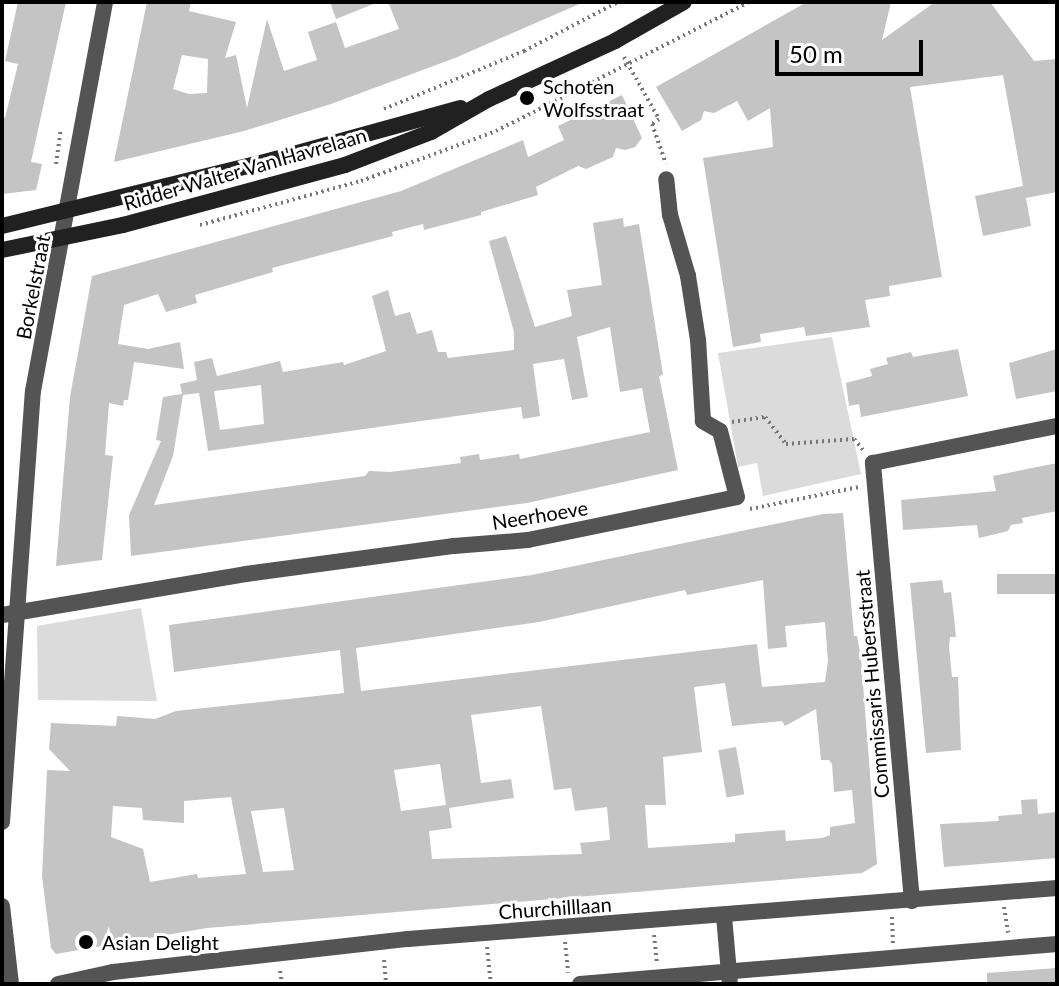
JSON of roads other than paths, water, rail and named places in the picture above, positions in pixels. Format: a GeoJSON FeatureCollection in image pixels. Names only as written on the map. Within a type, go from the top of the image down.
{"type":"FeatureCollection","features":[{"type":"Feature","properties":{"kind":"main road","name":"Ridder Walter Van Havrelaan"},"geometry":{"type":"LineString","coordinates":[[2,250],[151,218],[345,165],[431,132],[489,99],[615,41],[684,2]]}},
{"type":"Feature","properties":{"kind":"main road","name":"Ridder Walter Van Havrelaan"},"geometry":{"type":"LineString","coordinates":[[2,226],[375,133],[489,99]]}},
{"type":"Feature","properties":{"kind":"street","name":"Borkelstraat"},"geometry":{"type":"LineString","coordinates":[[2,822],[10,614],[33,391],[105,2]]}},
{"type":"Feature","properties":{"kind":"street","name":"Neerhoeve"},"geometry":{"type":"LineString","coordinates":[[10,614],[246,574],[454,546],[528,540],[737,497],[720,431],[703,421],[698,340],[688,276],[670,215],[666,179]]}},
{"type":"Feature","properties":{"kind":"street","name":"Commissaris Hubersstraat"},"geometry":{"type":"LineString","coordinates":[[912,901],[873,463],[1057,426]]}},
{"type":"Feature","properties":{"kind":"street","name":"Churchilllaan"},"geometry":{"type":"LineString","coordinates":[[58,984],[113,972],[382,942],[1057,888]]}},
{"type":"Feature","properties":{"kind":"street"},"geometry":{"type":"LineString","coordinates":[[2,906],[11,984]]}},
{"type":"Feature","properties":{"kind":"street"},"geometry":{"type":"LineString","coordinates":[[724,916],[729,977]]}},
{"type":"Feature","properties":{"kind":"street"},"geometry":{"type":"LineString","coordinates":[[580,984],[659,977],[729,977],[896,957],[1057,944]]}},
{"type":"Feature","properties":{"kind":"place","name":"Schoten Wolfsstraat"},"geometry":{"type":"Point","coordinates":[527,98]}},
{"type":"Feature","properties":{"kind":"place","name":"Asian Delight"},"geometry":{"type":"Point","coordinates":[86,942]}}]}
